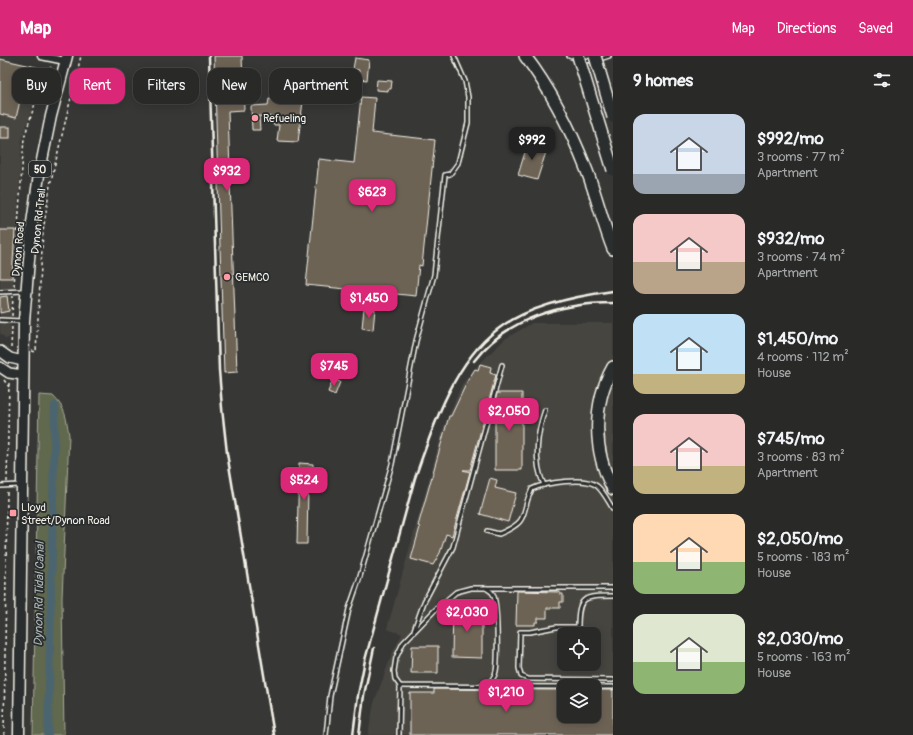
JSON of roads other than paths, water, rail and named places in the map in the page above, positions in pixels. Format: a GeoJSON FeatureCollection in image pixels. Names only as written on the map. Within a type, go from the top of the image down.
{"type":"FeatureCollection","features":[{"type":"Feature","properties":{"kind":"highway"},"geometry":{"type":"LineString","coordinates":[[525,56],[548,88],[569,129],[587,172],[613,249]]}},
{"type":"Feature","properties":{"kind":"highway"},"geometry":{"type":"LineString","coordinates":[[578,56],[613,170]]}},
{"type":"Feature","properties":{"kind":"highway"},"geometry":{"type":"LineString","coordinates":[[595,56],[613,116]]}},
{"type":"Feature","properties":{"kind":"highway"},"geometry":{"type":"LineString","coordinates":[[613,367],[603,391],[599,408],[597,434],[602,464],[613,489]]}},
{"type":"Feature","properties":{"kind":"main road","name":"Dynon Road"},"geometry":{"type":"LineString","coordinates":[[19,735],[23,348],[26,291],[32,223],[42,156],[66,59]]}},
{"type":"Feature","properties":{"kind":"street"},"geometry":{"type":"LineString","coordinates":[[41,56],[53,59],[66,59]]}},
{"type":"Feature","properties":{"kind":"street"},"geometry":{"type":"LineString","coordinates":[[0,351],[10,358],[23,362]]}},
{"type":"Feature","properties":{"kind":"street"},"geometry":{"type":"LineString","coordinates":[[0,367],[9,373],[23,374]]}},
{"type":"Feature","properties":{"kind":"lane"},"geometry":{"type":"LineString","coordinates":[[326,735],[330,696],[349,608],[359,580],[392,464],[416,341],[434,275],[445,175],[450,174],[458,163],[468,123],[468,97],[465,81],[454,56]]}},
{"type":"Feature","properties":{"kind":"lane"},"geometry":{"type":"LineString","coordinates":[[569,56],[585,61],[594,61],[609,56]]}},
{"type":"Feature","properties":{"kind":"lane"},"geometry":{"type":"LineString","coordinates":[[0,292],[14,290],[26,291]]}},
{"type":"Feature","properties":{"kind":"lane"},"geometry":{"type":"LineString","coordinates":[[0,320],[24,321]]}},
{"type":"Feature","properties":{"kind":"lane"},"geometry":{"type":"LineString","coordinates":[[414,632],[424,602],[453,548],[502,366]]}},
{"type":"Feature","properties":{"kind":"lane"},"geometry":{"type":"LineString","coordinates":[[544,485],[540,477],[538,460],[539,427],[545,410]]}},
{"type":"Feature","properties":{"kind":"lane"},"geometry":{"type":"LineString","coordinates":[[487,531],[499,534],[520,522],[526,512],[532,489],[544,485],[580,481],[589,482],[596,485],[613,509]]}},
{"type":"Feature","properties":{"kind":"lane"},"geometry":{"type":"LineString","coordinates":[[0,486],[22,485]]}},
{"type":"Feature","properties":{"kind":"lane"},"geometry":{"type":"LineString","coordinates":[[399,735],[400,686],[394,671],[396,658],[403,644],[435,610],[456,592],[471,588],[613,588]]}},
{"type":"Feature","properties":{"kind":"lane"},"geometry":{"type":"LineString","coordinates":[[485,686],[492,681],[496,672],[497,621],[496,602],[492,592],[486,588]]}},
{"type":"Feature","properties":{"kind":"lane"},"geometry":{"type":"LineString","coordinates":[[613,596],[588,597],[581,605],[578,627],[556,627],[530,632],[520,632],[519,673],[524,678],[537,680],[613,680]]}},
{"type":"Feature","properties":{"kind":"lane"},"geometry":{"type":"LineString","coordinates":[[400,686],[557,687]]}},
{"type":"Feature","properties":{"kind":"lane"},"geometry":{"type":"LineString","coordinates":[[601,687],[613,687]]}},
{"type":"Feature","properties":{"kind":"waterway","name":"Dynon Rd Tidal Canal"},"geometry":{"type":"LineString","coordinates":[[48,735],[55,406]]}},
{"type":"Feature","properties":{"kind":"railway"},"geometry":{"type":"LineString","coordinates":[[209,56],[219,370],[222,408],[227,453],[274,735]]}},
{"type":"Feature","properties":{"kind":"railway"},"geometry":{"type":"LineString","coordinates":[[353,735],[358,695],[365,660],[415,478],[437,418],[457,377],[482,343],[510,321],[523,314],[553,303],[613,291]]}},
{"type":"Feature","properties":{"kind":"railway"},"geometry":{"type":"LineString","coordinates":[[474,361],[487,346],[502,334],[536,316],[574,306],[613,303]]}},
{"type":"Feature","properties":{"kind":"railway"},"geometry":{"type":"LineString","coordinates":[[359,735],[364,695],[374,648]]}},
{"type":"Feature","properties":{"kind":"place","name":"Refueling"},"geometry":{"type":"Point","coordinates":[255,118]}},
{"type":"Feature","properties":{"kind":"place","name":"GEMCO"},"geometry":{"type":"Point","coordinates":[227,277]}},
{"type":"Feature","properties":{"kind":"place","name":"Lloyd Street/Dynon Road"},"geometry":{"type":"Point","coordinates":[13,513]}}]}
